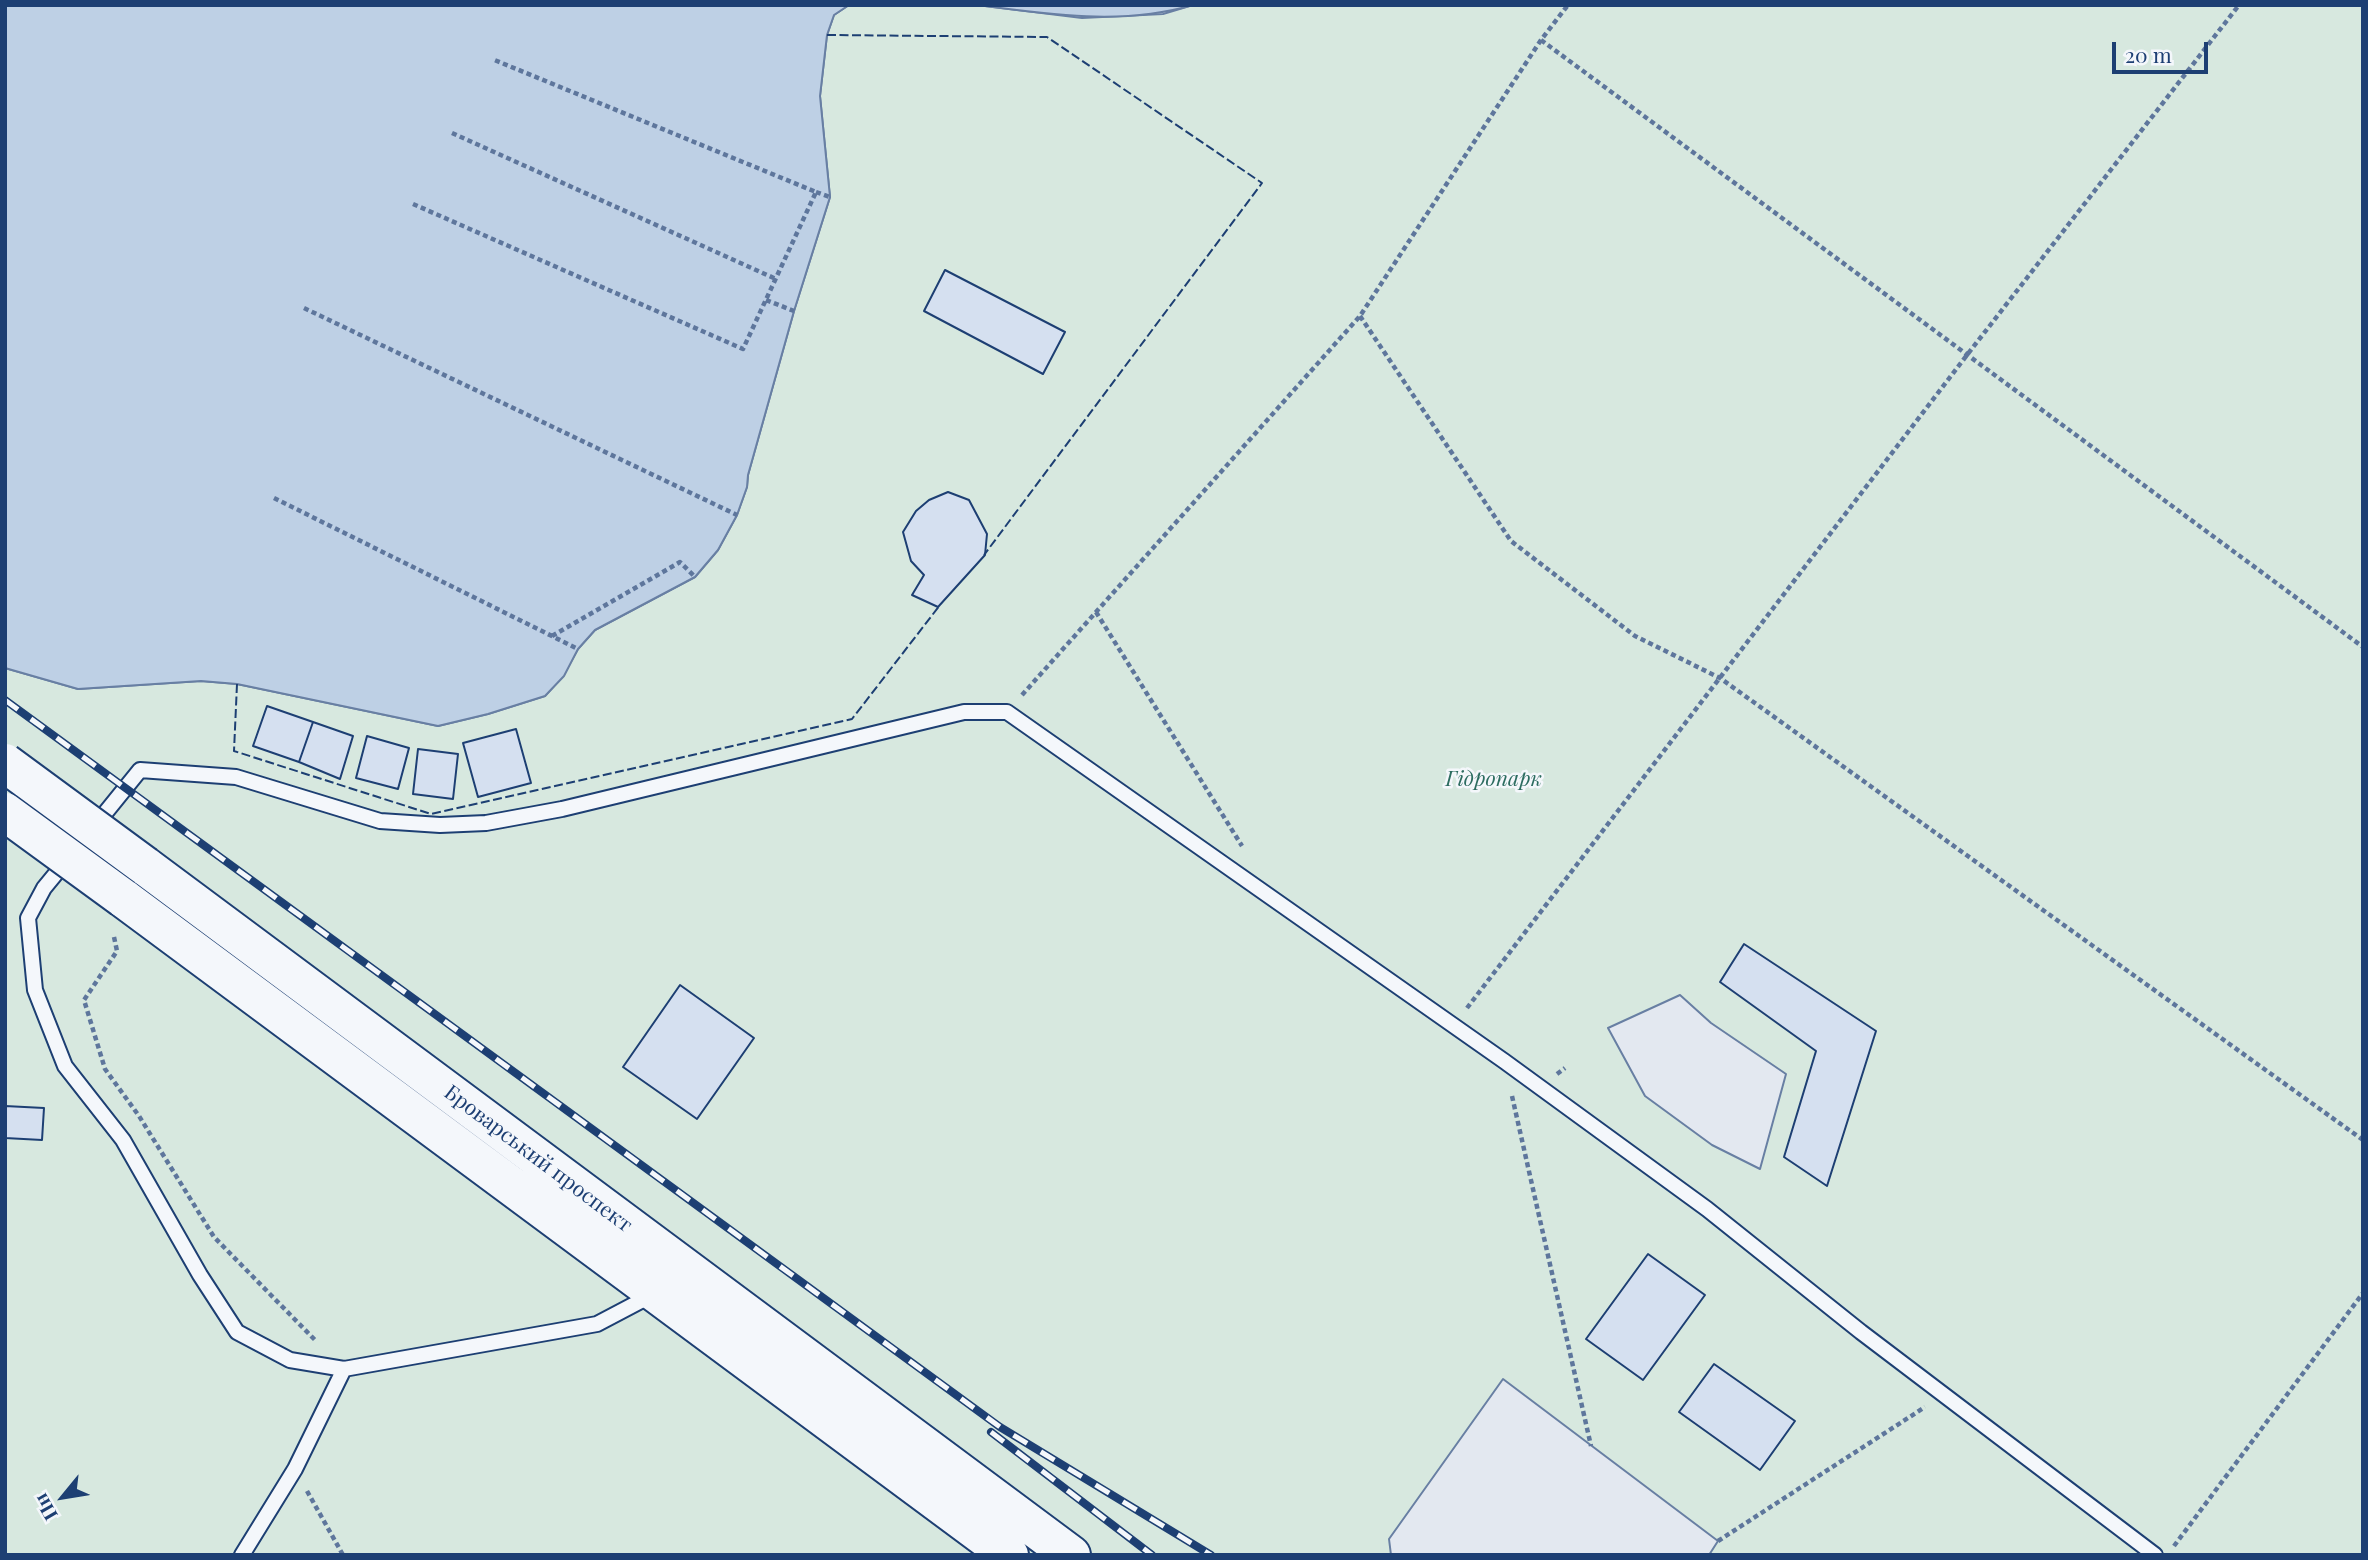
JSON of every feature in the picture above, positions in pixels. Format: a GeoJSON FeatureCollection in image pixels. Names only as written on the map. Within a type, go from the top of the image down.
{"type":"FeatureCollection","features":[{"type":"Feature","properties":{"kind":"main road","name":"Броварський проспект"},"geometry":{"type":"LineString","coordinates":[[5,763],[1071,1555]]}},
{"type":"Feature","properties":{"kind":"main road","name":"Броварський проспект"},"geometry":{"type":"LineString","coordinates":[[5,812],[1009,1555]]}},
{"type":"Feature","properties":{"kind":"lane"},"geometry":{"type":"LineString","coordinates":[[655,1294],[597,1324],[344,1369],[290,1360],[237,1332],[200,1275],[123,1140],[65,1066],[35,990],[28,918],[44,888],[140,770],[236,778],[380,821],[440,825],[485,823],[562,809],[964,712],[1007,712],[1504,1061],[1706,1209],[2155,1555]]}},
{"type":"Feature","properties":{"kind":"lane"},"geometry":{"type":"LineString","coordinates":[[242,1555],[295,1469],[344,1369]]}},
{"type":"Feature","properties":{"kind":"path"},"geometry":{"type":"LineString","coordinates":[[1007,712],[1360,316],[1541,40],[1568,5]]}},
{"type":"Feature","properties":{"kind":"path"},"geometry":{"type":"LineString","coordinates":[[1454,1026],[1967,355],[2239,5]]}},
{"type":"Feature","properties":{"kind":"path"},"geometry":{"type":"LineString","coordinates":[[1541,40],[2363,647]]}},
{"type":"Feature","properties":{"kind":"path"},"geometry":{"type":"LineString","coordinates":[[492,59],[830,197]]}},
{"type":"Feature","properties":{"kind":"path"},"geometry":{"type":"LineString","coordinates":[[452,133],[776,279]]}},
{"type":"Feature","properties":{"kind":"path"},"geometry":{"type":"LineString","coordinates":[[414,204],[743,349],[817,192]]}},
{"type":"Feature","properties":{"kind":"path"},"geometry":{"type":"LineString","coordinates":[[766,300],[794,310]]}},
{"type":"Feature","properties":{"kind":"path"},"geometry":{"type":"LineString","coordinates":[[304,308],[737,515]]}},
{"type":"Feature","properties":{"kind":"path"},"geometry":{"type":"LineString","coordinates":[[1360,316],[1511,541],[1634,636],[1720,678],[2363,1140]]}},
{"type":"Feature","properties":{"kind":"path"},"geometry":{"type":"LineString","coordinates":[[274,498],[578,649]]}},
{"type":"Feature","properties":{"kind":"path"},"geometry":{"type":"LineString","coordinates":[[552,636],[680,562],[695,577]]}},
{"type":"Feature","properties":{"kind":"path"},"geometry":{"type":"LineString","coordinates":[[1096,612],[1242,846]]}},
{"type":"Feature","properties":{"kind":"path"},"geometry":{"type":"LineString","coordinates":[[117,951],[84,1000],[105,1069],[139,1116],[214,1237],[344,1369]]}},
{"type":"Feature","properties":{"kind":"path"},"geometry":{"type":"LineString","coordinates":[[1504,1061],[1591,1446]]}},
{"type":"Feature","properties":{"kind":"path"},"geometry":{"type":"LineString","coordinates":[[2167,1555],[2363,1293]]}},
{"type":"Feature","properties":{"kind":"path"},"geometry":{"type":"LineString","coordinates":[[1718,1541],[1944,1395]]}},
{"type":"Feature","properties":{"kind":"path"},"geometry":{"type":"LineString","coordinates":[[295,1469],[343,1555]]}},
{"type":"Feature","properties":{"kind":"green space","name":"Гідропарк"},"geometry":{"type":"Polygon","coordinates":[[[849,5],[977,5],[1082,18],[1163,14],[1193,5],[2363,5],[2363,1555],[5,1555],[5,668],[78,689],[201,681],[237,684],[438,726],[545,696],[563,676],[578,649],[595,630],[695,577],[718,550],[737,515],[794,311],[830,197],[820,96],[827,35],[834,15],[849,5]]]}},
{"type":"Feature","properties":{"kind":"shaded area"},"geometry":{"type":"Polygon","coordinates":[[[1680,995],[1711,1023],[1786,1074],[1760,1169],[1712,1145],[1645,1096],[1608,1028],[1680,995]]]}},
{"type":"Feature","properties":{"kind":"shaded area"},"geometry":{"type":"Polygon","coordinates":[[[1503,1379],[1718,1541],[1709,1555],[1391,1555],[1389,1539],[1503,1379]]]}},
{"type":"Feature","properties":{"kind":"water"},"geometry":{"type":"Polygon","coordinates":[[[5,5],[849,5],[834,15],[827,35],[820,96],[830,197],[794,311],[748,475],[747,487],[737,515],[718,550],[695,577],[595,630],[578,649],[564,676],[545,696],[438,726],[237,684],[201,681],[78,689],[5,668],[5,5]]]}},
{"type":"Feature","properties":{"kind":"water"},"geometry":{"type":"Polygon","coordinates":[[[977,5],[1193,5],[1112,17],[977,5]]]}},
{"type":"Feature","properties":{"kind":"building"},"geometry":{"type":"Polygon","coordinates":[[[945,270],[1065,332],[1043,374],[924,311],[945,270]]]}},
{"type":"Feature","properties":{"kind":"building"},"geometry":{"type":"Polygon","coordinates":[[[948,492],[969,500],[987,534],[985,555],[938,607],[912,595],[924,575],[911,561],[903,532],[916,511],[929,500],[948,492]]]}},
{"type":"Feature","properties":{"kind":"building"},"geometry":{"type":"Polygon","coordinates":[[[267,706],[313,722],[299,762],[253,746],[267,706]]]}},
{"type":"Feature","properties":{"kind":"building"},"geometry":{"type":"Polygon","coordinates":[[[313,722],[353,736],[340,779],[299,762],[313,722]]]}},
{"type":"Feature","properties":{"kind":"building"},"geometry":{"type":"Polygon","coordinates":[[[516,729],[531,783],[478,797],[463,743],[516,729]]]}},
{"type":"Feature","properties":{"kind":"building"},"geometry":{"type":"Polygon","coordinates":[[[367,736],[409,748],[398,789],[356,778],[367,736]]]}},
{"type":"Feature","properties":{"kind":"building"},"geometry":{"type":"Polygon","coordinates":[[[418,749],[458,754],[453,799],[413,794],[418,749]]]}},
{"type":"Feature","properties":{"kind":"building"},"geometry":{"type":"Polygon","coordinates":[[[1744,944],[1876,1031],[1827,1186],[1784,1157],[1816,1051],[1720,982],[1744,944]]]}},
{"type":"Feature","properties":{"kind":"building"},"geometry":{"type":"Polygon","coordinates":[[[680,985],[754,1038],[697,1119],[623,1067],[680,985]]]}},
{"type":"Feature","properties":{"kind":"building"},"geometry":{"type":"Polygon","coordinates":[[[5,1106],[44,1108],[42,1140],[5,1138],[5,1106]]]}},
{"type":"Feature","properties":{"kind":"building"},"geometry":{"type":"Polygon","coordinates":[[[1648,1254],[1705,1295],[1643,1380],[1586,1339],[1648,1254]]]}},
{"type":"Feature","properties":{"kind":"building"},"geometry":{"type":"Polygon","coordinates":[[[1714,1364],[1795,1421],[1760,1470],[1679,1412],[1714,1364]]]}},
{"type":"Feature","properties":{"kind":"railway"},"geometry":{"type":"LineString","coordinates":[[5,700],[1000,1427],[1211,1555]]}},
{"type":"Feature","properties":{"kind":"railway"},"geometry":{"type":"LineString","coordinates":[[991,1432],[1152,1555]]}},
{"type":"Feature","properties":{"kind":"fence"},"geometry":{"type":"LineString","coordinates":[[827,35],[1047,37],[1262,183],[984,555]]}},
{"type":"Feature","properties":{"kind":"fence"},"geometry":{"type":"LineString","coordinates":[[237,684],[234,751],[431,814],[852,719],[940,605]]}}]}
